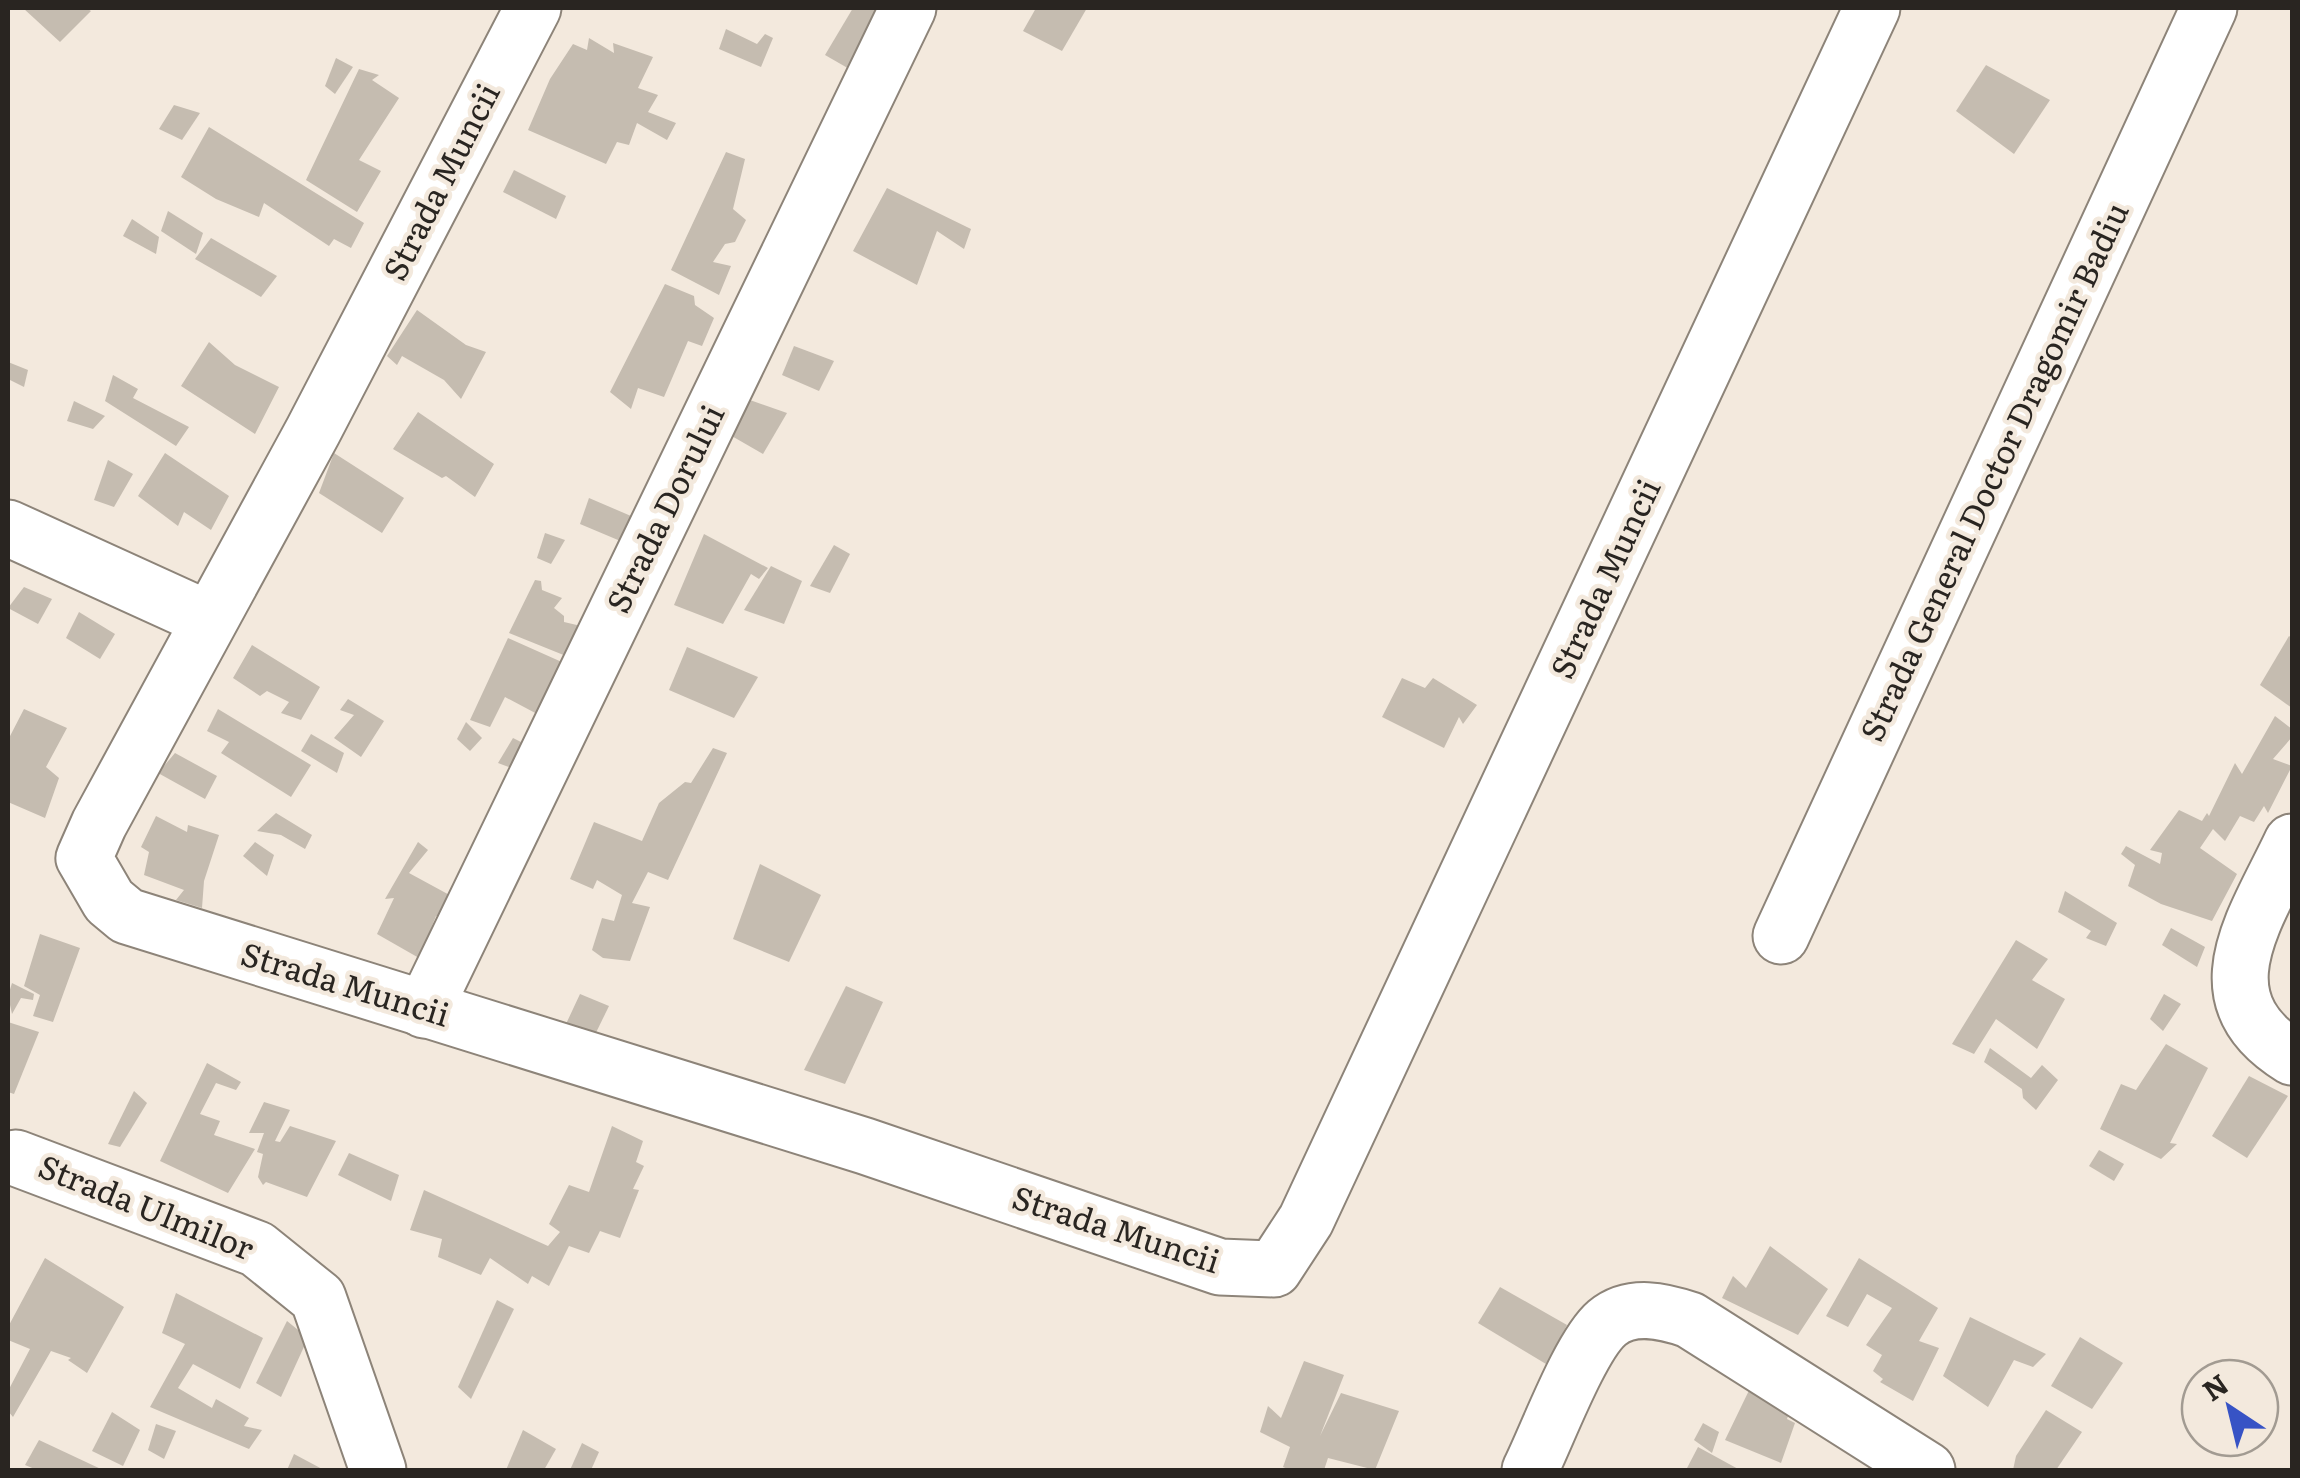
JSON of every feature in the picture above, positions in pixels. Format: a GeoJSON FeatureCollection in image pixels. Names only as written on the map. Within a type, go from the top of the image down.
{"type":"FeatureCollection","features":[{"type":"Feature","properties":{"kind":"street","name":"Strada Muncii"},"geometry":{"type":"LineString","coordinates":[[533,8],[313,431],[100,824],[84,858],[94,879],[127,916],[865,1146],[1220,1267],[1274,1269],[1306,1220],[1872,8]]}},
{"type":"Feature","properties":{"kind":"street","name":"Strada Dorului"},"geometry":{"type":"LineString","coordinates":[[424,1010],[908,8]]}},
{"type":"Feature","properties":{"kind":"street","name":"Strada General Doctor Dragomir Badiu"},"geometry":{"type":"LineString","coordinates":[[1782,936],[2209,8]]}},
{"type":"Feature","properties":{"kind":"street"},"geometry":{"type":"LineString","coordinates":[[8,528],[208,620]]}},
{"type":"Feature","properties":{"kind":"street"},"geometry":{"type":"LineString","coordinates":[[2292,842],[2245,942],[2240,976],[2242,998],[2256,1030],[2292,1057]]}},
{"type":"Feature","properties":{"kind":"street","name":"Strada Ulmilor"},"geometry":{"type":"LineString","coordinates":[[10,1162],[257,1248],[318,1298],[378,1470]]}},
{"type":"Feature","properties":{"kind":"street"},"geometry":{"type":"LineString","coordinates":[[1530,1470],[1590,1345],[1608,1322],[1635,1310],[1666,1312],[1690,1320],[1927,1470]]}},
{"type":"Feature","properties":{"kind":"building"},"geometry":{"type":"Polygon","coordinates":[[[23,8],[86,8],[91,11],[60,42],[23,8]]]}},
{"type":"Feature","properties":{"kind":"building"},"geometry":{"type":"Polygon","coordinates":[[[853,8],[887,8],[858,74],[825,55],[853,8]]]}},
{"type":"Feature","properties":{"kind":"building"},"geometry":{"type":"Polygon","coordinates":[[[1036,8],[1087,8],[1062,51],[1023,31],[1036,8]]]}},
{"type":"Feature","properties":{"kind":"building"},"geometry":{"type":"Polygon","coordinates":[[[726,29],[757,44],[765,34],[773,38],[761,67],[719,49],[726,29]]]}},
{"type":"Feature","properties":{"kind":"building"},"geometry":{"type":"Polygon","coordinates":[[[589,38],[614,53],[613,43],[653,57],[638,88],[658,95],[648,112],[676,123],[667,140],[637,123],[629,145],[617,142],[606,164],[528,130],[550,79],[573,44],[587,50],[589,38]]]}},
{"type":"Feature","properties":{"kind":"building"},"geometry":{"type":"Polygon","coordinates":[[[336,58],[353,67],[335,94],[325,86],[336,58]]]}},
{"type":"Feature","properties":{"kind":"building"},"geometry":{"type":"Polygon","coordinates":[[[1986,65],[2050,100],[2014,154],[1956,111],[1986,65]]]}},
{"type":"Feature","properties":{"kind":"building"},"geometry":{"type":"Polygon","coordinates":[[[359,69],[379,75],[372,80],[399,98],[359,160],[381,171],[357,212],[306,180],[359,69]]]}},
{"type":"Feature","properties":{"kind":"building"},"geometry":{"type":"Polygon","coordinates":[[[174,105],[200,113],[182,140],[159,129],[174,105]]]}},
{"type":"Feature","properties":{"kind":"building"},"geometry":{"type":"Polygon","coordinates":[[[209,127],[364,223],[351,248],[334,239],[329,246],[264,203],[259,217],[216,199],[181,177],[209,127]]]}},
{"type":"Feature","properties":{"kind":"building"},"geometry":{"type":"Polygon","coordinates":[[[726,152],[745,159],[733,209],[746,220],[735,242],[725,244],[713,262],[731,266],[719,295],[671,270],[726,152]]]}},
{"type":"Feature","properties":{"kind":"building"},"geometry":{"type":"Polygon","coordinates":[[[514,170],[566,196],[556,219],[503,192],[514,170]]]}},
{"type":"Feature","properties":{"kind":"building"},"geometry":{"type":"Polygon","coordinates":[[[887,188],[971,229],[964,249],[937,231],[917,285],[853,251],[887,188]]]}},
{"type":"Feature","properties":{"kind":"building"},"geometry":{"type":"Polygon","coordinates":[[[168,211],[203,233],[196,254],[161,231],[168,211]]]}},
{"type":"Feature","properties":{"kind":"building"},"geometry":{"type":"Polygon","coordinates":[[[132,219],[159,237],[156,254],[123,236],[132,219]]]}},
{"type":"Feature","properties":{"kind":"building"},"geometry":{"type":"Polygon","coordinates":[[[211,238],[277,276],[261,297],[195,259],[211,238]]]}},
{"type":"Feature","properties":{"kind":"building"},"geometry":{"type":"Polygon","coordinates":[[[665,284],[694,296],[695,305],[714,318],[702,346],[688,341],[664,397],[638,388],[631,409],[610,392],[665,284]]]}},
{"type":"Feature","properties":{"kind":"building"},"geometry":{"type":"Polygon","coordinates":[[[417,310],[466,345],[486,352],[461,399],[444,380],[402,356],[397,365],[387,356],[417,310]]]}},
{"type":"Feature","properties":{"kind":"building"},"geometry":{"type":"Polygon","coordinates":[[[209,342],[235,365],[279,387],[255,434],[181,386],[209,342]]]}},
{"type":"Feature","properties":{"kind":"building"},"geometry":{"type":"Polygon","coordinates":[[[794,346],[834,361],[819,391],[782,375],[794,346]]]}},
{"type":"Feature","properties":{"kind":"building"},"geometry":{"type":"Polygon","coordinates":[[[8,362],[28,370],[24,387],[8,379],[8,362]]]}},
{"type":"Feature","properties":{"kind":"building"},"geometry":{"type":"Polygon","coordinates":[[[113,375],[138,389],[133,398],[189,427],[176,446],[105,401],[113,375]]]}},
{"type":"Feature","properties":{"kind":"building"},"geometry":{"type":"Polygon","coordinates":[[[747,399],[787,413],[763,454],[730,435],[747,399]]]}},
{"type":"Feature","properties":{"kind":"building"},"geometry":{"type":"Polygon","coordinates":[[[74,401],[105,416],[93,429],[67,421],[74,401]]]}},
{"type":"Feature","properties":{"kind":"building"},"geometry":{"type":"Polygon","coordinates":[[[418,412],[494,464],[475,497],[446,476],[442,478],[393,449],[418,412]]]}},
{"type":"Feature","properties":{"kind":"building"},"geometry":{"type":"Polygon","coordinates":[[[165,453],[229,496],[211,530],[184,512],[178,526],[138,496],[165,453]]]}},
{"type":"Feature","properties":{"kind":"building"},"geometry":{"type":"Polygon","coordinates":[[[334,453],[404,498],[382,533],[319,493],[334,453]]]}},
{"type":"Feature","properties":{"kind":"building"},"geometry":{"type":"Polygon","coordinates":[[[108,460],[133,474],[114,507],[94,500],[108,460]]]}},
{"type":"Feature","properties":{"kind":"building"},"geometry":{"type":"Polygon","coordinates":[[[589,498],[645,522],[637,548],[580,524],[589,498]]]}},
{"type":"Feature","properties":{"kind":"building"},"geometry":{"type":"Polygon","coordinates":[[[545,533],[565,540],[551,564],[537,558],[545,533]]]}},
{"type":"Feature","properties":{"kind":"building"},"geometry":{"type":"Polygon","coordinates":[[[704,534],[768,568],[759,579],[751,574],[723,624],[674,605],[704,534]]]}},
{"type":"Feature","properties":{"kind":"building"},"geometry":{"type":"Polygon","coordinates":[[[834,545],[850,554],[830,593],[810,586],[834,545]]]}},
{"type":"Feature","properties":{"kind":"building"},"geometry":{"type":"Polygon","coordinates":[[[771,566],[802,581],[784,624],[744,610],[771,566]]]}},
{"type":"Feature","properties":{"kind":"building"},"geometry":{"type":"Polygon","coordinates":[[[535,580],[541,581],[542,590],[562,598],[554,608],[564,616],[564,622],[581,626],[566,656],[509,633],[535,580]]]}},
{"type":"Feature","properties":{"kind":"building"},"geometry":{"type":"Polygon","coordinates":[[[24,587],[52,599],[38,624],[8,608],[24,587]]]}},
{"type":"Feature","properties":{"kind":"building"},"geometry":{"type":"Polygon","coordinates":[[[79,612],[115,634],[100,659],[66,638],[79,612]]]}},
{"type":"Feature","properties":{"kind":"building"},"geometry":{"type":"Polygon","coordinates":[[[2289,636],[2292,638],[2292,708],[2260,685],[2289,636]]]}},
{"type":"Feature","properties":{"kind":"building"},"geometry":{"type":"Polygon","coordinates":[[[508,638],[564,663],[539,715],[505,697],[490,727],[470,720],[508,638]]]}},
{"type":"Feature","properties":{"kind":"building"},"geometry":{"type":"Polygon","coordinates":[[[252,645],[320,687],[301,720],[281,713],[289,702],[267,691],[260,696],[233,678],[252,645]]]}},
{"type":"Feature","properties":{"kind":"building"},"geometry":{"type":"Polygon","coordinates":[[[687,647],[758,677],[734,718],[669,690],[687,647]]]}},
{"type":"Feature","properties":{"kind":"building"},"geometry":{"type":"Polygon","coordinates":[[[1402,678],[1425,688],[1433,678],[1477,705],[1463,724],[1459,717],[1444,748],[1382,717],[1402,678]]]}},
{"type":"Feature","properties":{"kind":"building"},"geometry":{"type":"Polygon","coordinates":[[[348,699],[384,721],[361,757],[334,738],[354,715],[340,710],[348,699]]]}},
{"type":"Feature","properties":{"kind":"building"},"geometry":{"type":"Polygon","coordinates":[[[24,709],[67,728],[46,767],[59,778],[45,818],[8,802],[8,740],[24,709]]]}},
{"type":"Feature","properties":{"kind":"building"},"geometry":{"type":"Polygon","coordinates":[[[218,709],[311,765],[291,797],[221,753],[229,742],[207,731],[218,709]]]}},
{"type":"Feature","properties":{"kind":"building"},"geometry":{"type":"Polygon","coordinates":[[[2275,716],[2292,729],[2292,737],[2273,759],[2292,766],[2268,813],[2264,806],[2254,822],[2240,816],[2225,841],[2213,829],[2200,848],[2237,874],[2212,921],[2161,904],[2128,886],[2135,865],[2121,854],[2126,846],[2160,864],[2162,853],[2150,850],[2179,810],[2202,821],[2207,813],[2209,816],[2235,763],[2242,774],[2275,716]]]}},
{"type":"Feature","properties":{"kind":"building"},"geometry":{"type":"Polygon","coordinates":[[[466,722],[482,738],[470,751],[457,739],[466,722]]]}},
{"type":"Feature","properties":{"kind":"building"},"geometry":{"type":"Polygon","coordinates":[[[311,734],[344,753],[337,773],[301,751],[311,734]]]}},
{"type":"Feature","properties":{"kind":"building"},"geometry":{"type":"Polygon","coordinates":[[[513,738],[543,753],[527,774],[498,763],[513,738]]]}},
{"type":"Feature","properties":{"kind":"building"},"geometry":{"type":"Polygon","coordinates":[[[713,748],[727,753],[668,880],[648,872],[632,903],[650,907],[630,961],[603,958],[592,950],[602,918],[614,921],[622,895],[597,880],[593,889],[570,879],[594,822],[642,841],[659,803],[685,782],[691,783],[713,748]]]}},
{"type":"Feature","properties":{"kind":"building"},"geometry":{"type":"Polygon","coordinates":[[[175,753],[217,776],[205,799],[158,773],[175,753]]]}},
{"type":"Feature","properties":{"kind":"building"},"geometry":{"type":"Polygon","coordinates":[[[276,813],[312,835],[305,849],[281,835],[257,831],[276,813]]]}},
{"type":"Feature","properties":{"kind":"building"},"geometry":{"type":"Polygon","coordinates":[[[156,816],[187,832],[188,825],[219,835],[204,881],[202,908],[176,900],[184,890],[144,875],[149,852],[141,847],[156,816]]]}},
{"type":"Feature","properties":{"kind":"building"},"geometry":{"type":"Polygon","coordinates":[[[255,842],[274,855],[267,876],[243,856],[255,842]]]}},
{"type":"Feature","properties":{"kind":"building"},"geometry":{"type":"Polygon","coordinates":[[[418,842],[428,850],[409,873],[455,898],[448,918],[436,916],[419,958],[377,934],[394,898],[385,899],[418,842]]]}},
{"type":"Feature","properties":{"kind":"building"},"geometry":{"type":"Polygon","coordinates":[[[760,864],[821,895],[789,962],[733,939],[760,864]]]}},
{"type":"Feature","properties":{"kind":"building"},"geometry":{"type":"Polygon","coordinates":[[[2065,891],[2117,923],[2106,946],[2086,938],[2091,931],[2058,912],[2065,891]]]}},
{"type":"Feature","properties":{"kind":"building"},"geometry":{"type":"Polygon","coordinates":[[[2171,928],[2205,947],[2197,967],[2162,945],[2171,928]]]}},
{"type":"Feature","properties":{"kind":"building"},"geometry":{"type":"Polygon","coordinates":[[[40,934],[80,948],[53,1022],[33,1016],[40,995],[24,986],[40,934]]]}},
{"type":"Feature","properties":{"kind":"building"},"geometry":{"type":"Polygon","coordinates":[[[2016,940],[2048,959],[2032,980],[2065,999],[2037,1049],[1996,1019],[1974,1054],[1952,1044],[2016,940]]]}},
{"type":"Feature","properties":{"kind":"building"},"geometry":{"type":"Polygon","coordinates":[[[12,983],[34,994],[33,1000],[21,998],[12,1014],[8,996],[12,983]]]}},
{"type":"Feature","properties":{"kind":"building"},"geometry":{"type":"Polygon","coordinates":[[[846,986],[883,1002],[845,1084],[804,1070],[846,986]]]}},
{"type":"Feature","properties":{"kind":"building"},"geometry":{"type":"Polygon","coordinates":[[[580,994],[609,1006],[587,1051],[559,1039],[580,994]]]}},
{"type":"Feature","properties":{"kind":"building"},"geometry":{"type":"Polygon","coordinates":[[[2164,994],[2181,1004],[2163,1031],[2150,1019],[2164,994]]]}},
{"type":"Feature","properties":{"kind":"building"},"geometry":{"type":"Polygon","coordinates":[[[8,1022],[39,1032],[14,1094],[8,1092],[8,1022]]]}},
{"type":"Feature","properties":{"kind":"building"},"geometry":{"type":"Polygon","coordinates":[[[2166,1044],[2208,1068],[2170,1143],[2177,1144],[2161,1159],[2100,1129],[2121,1084],[2136,1090],[2166,1044]]]}},
{"type":"Feature","properties":{"kind":"building"},"geometry":{"type":"Polygon","coordinates":[[[1990,1048],[2031,1078],[2042,1065],[2058,1080],[2036,1110],[2023,1098],[2022,1089],[1984,1062],[1990,1048]]]}},
{"type":"Feature","properties":{"kind":"building"},"geometry":{"type":"Polygon","coordinates":[[[207,1063],[241,1082],[236,1090],[216,1083],[200,1114],[220,1121],[214,1135],[255,1149],[228,1193],[160,1161],[207,1063]]]}},
{"type":"Feature","properties":{"kind":"building"},"geometry":{"type":"Polygon","coordinates":[[[2249,1076],[2288,1096],[2247,1158],[2212,1136],[2249,1076]]]}},
{"type":"Feature","properties":{"kind":"building"},"geometry":{"type":"Polygon","coordinates":[[[134,1091],[147,1103],[120,1147],[108,1144],[134,1091]]]}},
{"type":"Feature","properties":{"kind":"building"},"geometry":{"type":"Polygon","coordinates":[[[264,1102],[290,1110],[275,1141],[280,1142],[290,1126],[336,1141],[307,1197],[266,1182],[263,1185],[258,1177],[263,1154],[257,1152],[264,1133],[249,1133],[264,1102]]]}},
{"type":"Feature","properties":{"kind":"building"},"geometry":{"type":"Polygon","coordinates":[[[612,1126],[643,1141],[636,1162],[644,1166],[633,1189],[639,1190],[620,1238],[600,1231],[589,1253],[569,1246],[549,1286],[532,1276],[528,1284],[490,1258],[481,1275],[438,1257],[442,1239],[410,1230],[424,1190],[548,1246],[560,1232],[549,1224],[569,1185],[589,1192],[612,1126]]]}},
{"type":"Feature","properties":{"kind":"building"},"geometry":{"type":"Polygon","coordinates":[[[2099,1150],[2124,1164],[2114,1181],[2089,1166],[2099,1150]]]}},
{"type":"Feature","properties":{"kind":"building"},"geometry":{"type":"Polygon","coordinates":[[[349,1153],[399,1175],[391,1201],[338,1175],[349,1153]]]}},
{"type":"Feature","properties":{"kind":"building"},"geometry":{"type":"Polygon","coordinates":[[[1770,1246],[1828,1289],[1798,1335],[1722,1298],[1733,1276],[1746,1288],[1770,1246]]]}},
{"type":"Feature","properties":{"kind":"building"},"geometry":{"type":"Polygon","coordinates":[[[45,1258],[124,1307],[87,1373],[68,1360],[71,1358],[51,1351],[13,1417],[8,1411],[8,1391],[30,1349],[8,1340],[8,1327],[45,1258]]]}},
{"type":"Feature","properties":{"kind":"building"},"geometry":{"type":"Polygon","coordinates":[[[1859,1258],[1938,1308],[1919,1341],[1939,1348],[1913,1401],[1880,1382],[1883,1379],[1873,1371],[1882,1355],[1866,1345],[1892,1308],[1867,1294],[1848,1327],[1826,1316],[1859,1258]]]}},
{"type":"Feature","properties":{"kind":"building"},"geometry":{"type":"Polygon","coordinates":[[[1500,1287],[1567,1325],[1546,1364],[1478,1323],[1500,1287]]]}},
{"type":"Feature","properties":{"kind":"building"},"geometry":{"type":"Polygon","coordinates":[[[176,1293],[263,1338],[240,1389],[193,1364],[178,1388],[212,1408],[216,1399],[249,1418],[244,1426],[262,1430],[249,1449],[150,1407],[185,1344],[162,1333],[176,1293]]]}},
{"type":"Feature","properties":{"kind":"building"},"geometry":{"type":"Polygon","coordinates":[[[497,1300],[514,1309],[471,1399],[458,1387],[497,1300]]]}},
{"type":"Feature","properties":{"kind":"building"},"geometry":{"type":"Polygon","coordinates":[[[1970,1317],[2046,1354],[2033,1367],[2014,1360],[1988,1407],[1943,1376],[1970,1317]]]}},
{"type":"Feature","properties":{"kind":"building"},"geometry":{"type":"Polygon","coordinates":[[[287,1321],[308,1338],[281,1397],[256,1383],[287,1321]]]}},
{"type":"Feature","properties":{"kind":"building"},"geometry":{"type":"Polygon","coordinates":[[[2080,1337],[2123,1363],[2092,1409],[2051,1386],[2080,1337]]]}},
{"type":"Feature","properties":{"kind":"building"},"geometry":{"type":"Polygon","coordinates":[[[1304,1361],[1344,1375],[1320,1436],[1341,1393],[1399,1411],[1375,1470],[1328,1458],[1324,1470],[1290,1470],[1283,1467],[1290,1447],[1260,1432],[1268,1406],[1281,1418],[1304,1361]]]}},
{"type":"Feature","properties":{"kind":"building"},"geometry":{"type":"Polygon","coordinates":[[[1755,1378],[1794,1398],[1787,1419],[1795,1423],[1781,1463],[1725,1440],[1755,1378]]]}},
{"type":"Feature","properties":{"kind":"building"},"geometry":{"type":"Polygon","coordinates":[[[2046,1410],[2082,1432],[2056,1470],[2013,1470],[2016,1456],[2046,1410]]]}},
{"type":"Feature","properties":{"kind":"building"},"geometry":{"type":"Polygon","coordinates":[[[112,1412],[140,1430],[123,1466],[92,1451],[112,1412]]]}},
{"type":"Feature","properties":{"kind":"building"},"geometry":{"type":"Polygon","coordinates":[[[1703,1423],[1719,1432],[1712,1453],[1694,1440],[1703,1423]]]}},
{"type":"Feature","properties":{"kind":"building"},"geometry":{"type":"Polygon","coordinates":[[[156,1424],[176,1431],[164,1459],[148,1450],[156,1424]]]}},
{"type":"Feature","properties":{"kind":"building"},"geometry":{"type":"Polygon","coordinates":[[[523,1430],[556,1449],[544,1470],[506,1470],[523,1430]]]}},
{"type":"Feature","properties":{"kind":"building"},"geometry":{"type":"Polygon","coordinates":[[[39,1440],[103,1470],[37,1470],[25,1465],[39,1440]]]}},
{"type":"Feature","properties":{"kind":"building"},"geometry":{"type":"Polygon","coordinates":[[[582,1443],[599,1452],[591,1470],[570,1470],[582,1443]]]}},
{"type":"Feature","properties":{"kind":"building"},"geometry":{"type":"Polygon","coordinates":[[[1698,1447],[1740,1470],[1686,1470],[1698,1447]]]}},
{"type":"Feature","properties":{"kind":"building"},"geometry":{"type":"Polygon","coordinates":[[[294,1454],[324,1470],[287,1470],[294,1454]]]}}]}
